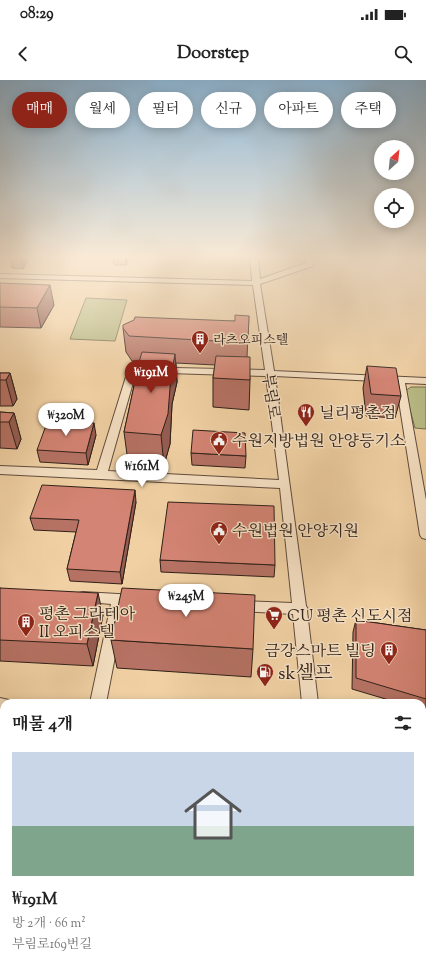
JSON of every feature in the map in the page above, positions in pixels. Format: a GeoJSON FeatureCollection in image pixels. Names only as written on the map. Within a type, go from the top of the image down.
{"type":"FeatureCollection","features":[{"type":"Feature","properties":{"kind":"street","name":"부림로"},"geometry":{"type":"LineString","coordinates":[[258,297],[285,484],[301,609],[310,699]]}},
{"type":"Feature","properties":{"kind":"street"},"geometry":{"type":"LineString","coordinates":[[101,474],[132,369],[268,373],[426,381]]}},
{"type":"Feature","properties":{"kind":"street"},"geometry":{"type":"LineString","coordinates":[[400,380],[426,535]]}},
{"type":"Feature","properties":{"kind":"street"},"geometry":{"type":"LineString","coordinates":[[0,470],[285,484]]}},
{"type":"Feature","properties":{"kind":"street"},"geometry":{"type":"LineString","coordinates":[[71,596],[150,601]]}},
{"type":"Feature","properties":{"kind":"street"},"geometry":{"type":"LineString","coordinates":[[99,699],[119,599]]}},
{"type":"Feature","properties":{"kind":"street"},"geometry":{"type":"LineString","coordinates":[[230,605],[301,609]]}},
{"type":"Feature","properties":{"kind":"green space"},"geometry":{"type":"Polygon","coordinates":[[[86,298],[127,300],[115,341],[70,339],[86,298]]]}},
{"type":"Feature","properties":{"kind":"green space"},"geometry":{"type":"Polygon","coordinates":[[[411,387],[426,387],[426,429],[415,428],[405,391],[411,387]]]}},
{"type":"Feature","properties":{"kind":"building"},"geometry":{"type":"Polygon","coordinates":[[[0,297],[43,297],[37,308],[0,307],[0,297]]]}},
{"type":"Feature","properties":{"kind":"building"},"geometry":{"type":"Polygon","coordinates":[[[235,315],[249,316],[248,341],[233,342],[129,336],[123,328],[123,325],[134,320],[135,317],[235,321],[235,315]]]}},
{"type":"Feature","properties":{"kind":"building"},"geometry":{"type":"Polygon","coordinates":[[[142,352],[175,354],[171,375],[168,414],[161,435],[124,432],[136,372],[142,352]]]}},
{"type":"Feature","properties":{"kind":"building"},"geometry":{"type":"Polygon","coordinates":[[[216,356],[250,357],[250,380],[213,378],[216,356]]]}},
{"type":"Feature","properties":{"kind":"building"},"geometry":{"type":"Polygon","coordinates":[[[367,366],[396,368],[401,396],[371,394],[367,366]]]}},
{"type":"Feature","properties":{"kind":"building"},"geometry":{"type":"Polygon","coordinates":[[[0,373],[10,373],[6,380],[0,380],[0,373]]]}},
{"type":"Feature","properties":{"kind":"building"},"geometry":{"type":"Polygon","coordinates":[[[0,412],[14,413],[9,422],[0,422],[0,412]]]}},
{"type":"Feature","properties":{"kind":"building"},"geometry":{"type":"Polygon","coordinates":[[[48,420],[94,423],[86,453],[37,450],[48,420]]]}},
{"type":"Feature","properties":{"kind":"building"},"geometry":{"type":"Polygon","coordinates":[[[193,430],[245,433],[246,456],[191,453],[193,430]]]}},
{"type":"Feature","properties":{"kind":"building"},"geometry":{"type":"Polygon","coordinates":[[[42,485],[135,490],[120,572],[67,569],[79,520],[30,518],[42,485]]]}},
{"type":"Feature","properties":{"kind":"building","name":"수원법원 안양지원"},"geometry":{"type":"Polygon","coordinates":[[[168,502],[274,506],[275,565],[160,560],[168,502]]]}},
{"type":"Feature","properties":{"kind":"building"},"geometry":{"type":"Polygon","coordinates":[[[0,588],[98,593],[87,644],[0,640],[0,588]]]}},
{"type":"Feature","properties":{"kind":"building"},"geometry":{"type":"Polygon","coordinates":[[[122,588],[255,595],[253,649],[111,640],[122,588]]]}},
{"type":"Feature","properties":{"kind":"building","name":"금강스마트 빌딩"},"geometry":{"type":"Polygon","coordinates":[[[356,620],[426,630],[426,699],[356,678],[356,620]]]}},
{"type":"Feature","properties":{"kind":"place","name":"라츠오피스텔"},"geometry":{"type":"Point","coordinates":[200,354]}},
{"type":"Feature","properties":{"kind":"place","name":"닐리평촌점"},"geometry":{"type":"Point","coordinates":[306,427]}},
{"type":"Feature","properties":{"kind":"place","name":"수원지방법원 안양등기소"},"geometry":{"type":"Point","coordinates":[219,455]}},
{"type":"Feature","properties":{"kind":"place","name":"수원법원 안양지원"},"geometry":{"type":"Point","coordinates":[219,545]}},
{"type":"Feature","properties":{"kind":"place","name":"CU 평촌 신도시점"},"geometry":{"type":"Point","coordinates":[274,630]}},
{"type":"Feature","properties":{"kind":"place","name":"평촌 그라테아 II 오피스텔"},"geometry":{"type":"Point","coordinates":[26,637]}},
{"type":"Feature","properties":{"kind":"place","name":"금강스마트 빌딩"},"geometry":{"type":"Point","coordinates":[389,665]}},
{"type":"Feature","properties":{"kind":"place","name":"sk셀프"},"geometry":{"type":"Point","coordinates":[265,687]}}]}
